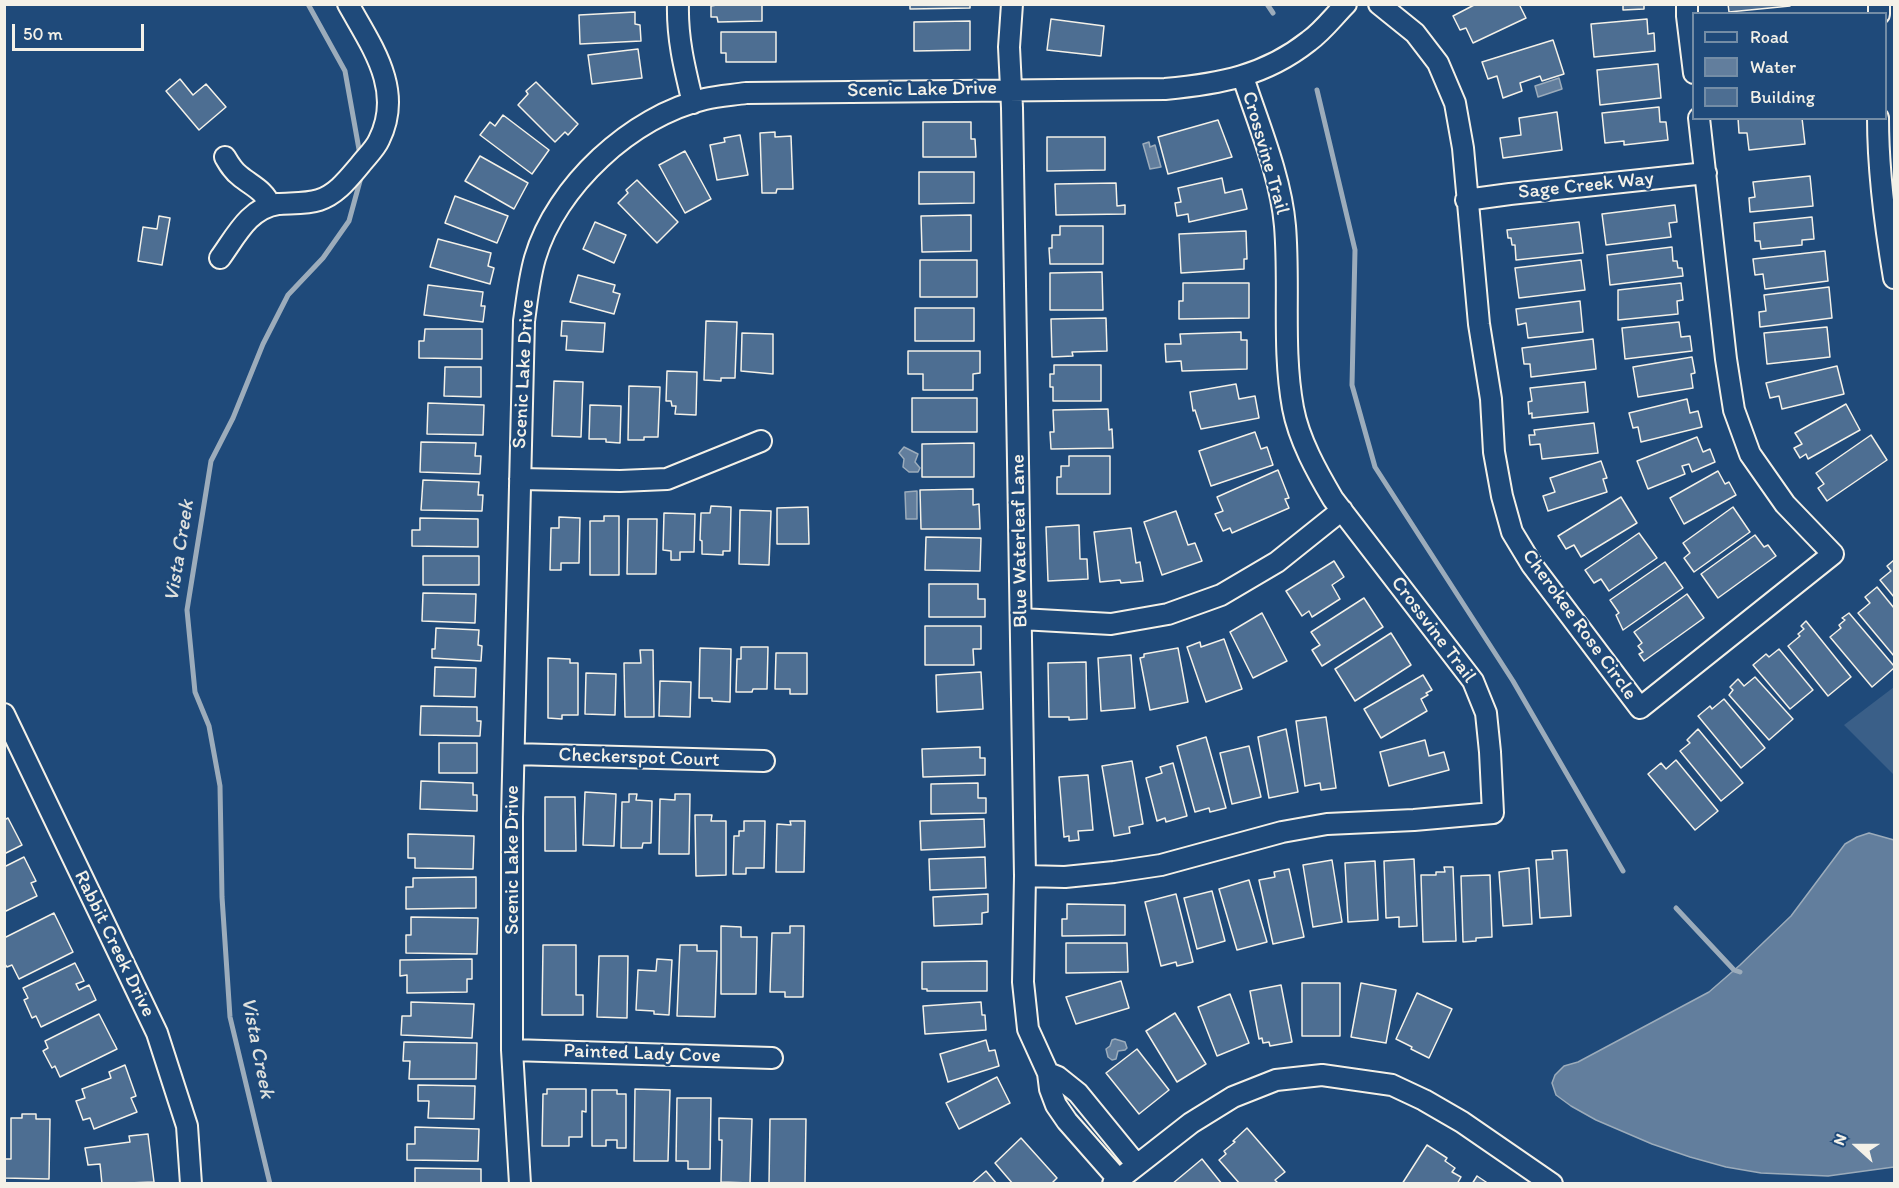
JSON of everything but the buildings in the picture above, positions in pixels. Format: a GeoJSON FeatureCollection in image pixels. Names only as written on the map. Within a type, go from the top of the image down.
{"type":"FeatureCollection","features":[{"type":"Feature","properties":{"kind":"street"},"geometry":{"type":"LineString","coordinates":[[220,258],[251,215],[270,206],[318,201],[334,193],[374,147],[387,122],[389,103],[387,82],[379,59],[348,4]]}},
{"type":"Feature","properties":{"kind":"street"},"geometry":{"type":"LineString","coordinates":[[678,4],[677,27],[680,50],[693,103]]}},
{"type":"Feature","properties":{"kind":"street","name":"Blue Waterleaf Lane"},"geometry":{"type":"LineString","coordinates":[[1012,4],[1009,47],[1012,89],[1025,876],[1023,982],[1028,1029],[1048,1073],[1050,1089],[1056,1105],[1115,1181]]}},
{"type":"Feature","properties":{"kind":"street","name":"Scenic Lake Drive"},"geometry":{"type":"LineString","coordinates":[[520,1184],[512,1050],[514,754],[524,321],[536,256],[547,230],[567,195],[595,163],[633,131],[666,113],[705,99],[746,93],[1165,89],[1206,85],[1242,76],[1277,63],[1311,40],[1346,4]]}},
{"type":"Feature","properties":{"kind":"street","name":"Cherokee Rose Circle"},"geometry":{"type":"LineString","coordinates":[[1379,4],[1415,33],[1438,63],[1455,103],[1462,148],[1479,324],[1491,399],[1494,452],[1502,496],[1512,532],[1532,565],[1640,708],[1833,554],[1785,504],[1750,454],[1734,410],[1726,359],[1699,120]]}},
{"type":"Feature","properties":{"kind":"street"},"geometry":{"type":"LineString","coordinates":[[1687,4],[1692,53]]}},
{"type":"Feature","properties":{"kind":"street","name":"Crossvine Trail"},"geometry":{"type":"LineString","coordinates":[[1025,876],[1065,877],[1161,865],[1282,832],[1327,824],[1493,813],[1486,713],[1473,681],[1320,478],[1293,409],[1287,354],[1285,224],[1277,183],[1242,76]]}},
{"type":"Feature","properties":{"kind":"street"},"geometry":{"type":"LineString","coordinates":[[1884,123],[1887,153],[1886,229],[1894,278]]}},
{"type":"Feature","properties":{"kind":"street"},"geometry":{"type":"LineString","coordinates":[[225,157],[238,175],[260,189],[267,197],[270,206]]}},
{"type":"Feature","properties":{"kind":"street","name":"Sage Creek Way"},"geometry":{"type":"LineString","coordinates":[[1466,200],[1706,174]]}},
{"type":"Feature","properties":{"kind":"street"},"geometry":{"type":"LineString","coordinates":[[520,479],[620,482],[667,479],[761,441]]}},
{"type":"Feature","properties":{"kind":"street"},"geometry":{"type":"LineString","coordinates":[[1021,619],[1111,624],[1168,614],[1221,595],[1277,562],[1342,510]]}},
{"type":"Feature","properties":{"kind":"street","name":"Rabbit Creek Drive"},"geometry":{"type":"LineString","coordinates":[[4,714],[157,1033],[187,1126],[190,1184]]}},
{"type":"Feature","properties":{"kind":"street","name":"Checkerspot Court"},"geometry":{"type":"LineString","coordinates":[[514,754],[764,761]]}},
{"type":"Feature","properties":{"kind":"street","name":"Painted Lady Cove"},"geometry":{"type":"LineString","coordinates":[[512,1050],[772,1058]]}},
{"type":"Feature","properties":{"kind":"street"},"geometry":{"type":"LineString","coordinates":[[1048,1073],[1058,1077],[1078,1093],[1136,1164]]}},
{"type":"Feature","properties":{"kind":"street"},"geometry":{"type":"LineString","coordinates":[[1115,1181],[1191,1123],[1233,1097],[1276,1080],[1322,1075],[1392,1085],[1416,1096],[1462,1122],[1552,1184]]}},
{"type":"Feature","properties":{"kind":"shaded area"},"geometry":{"type":"Polygon","coordinates":[[[1894,687],[1894,775],[1844,725],[1894,687]]]}},
{"type":"Feature","properties":{"kind":"water"},"geometry":{"type":"Polygon","coordinates":[[[1559,78],[1562,89],[1538,97],[1535,86],[1559,78]]]}},
{"type":"Feature","properties":{"kind":"water"},"geometry":{"type":"Polygon","coordinates":[[[1149,142],[1150,147],[1155,145],[1161,167],[1150,169],[1143,144],[1149,142]]]}},
{"type":"Feature","properties":{"kind":"water"},"geometry":{"type":"Polygon","coordinates":[[[904,447],[918,454],[915,462],[920,468],[918,472],[909,472],[903,467],[904,459],[899,453],[904,447]]]}},
{"type":"Feature","properties":{"kind":"water"},"geometry":{"type":"Polygon","coordinates":[[[917,491],[917,519],[906,519],[905,492],[917,491]]]}},
{"type":"Feature","properties":{"kind":"water"},"geometry":{"type":"Polygon","coordinates":[[[1869,833],[1894,840],[1894,1167],[1828,1176],[1761,1173],[1726,1167],[1652,1144],[1596,1120],[1556,1095],[1552,1083],[1555,1075],[1564,1066],[1578,1062],[1709,992],[1791,916],[1845,844],[1869,833]]]}},
{"type":"Feature","properties":{"kind":"water"},"geometry":{"type":"Polygon","coordinates":[[[1115,1039],[1125,1042],[1127,1048],[1118,1051],[1116,1059],[1112,1060],[1108,1057],[1106,1049],[1115,1039]]]}},
{"type":"Feature","properties":{"kind":"waterway","name":"Vista Creek"},"geometry":{"type":"LineString","coordinates":[[308,4],[345,71],[360,155]]}},
{"type":"Feature","properties":{"kind":"waterway"},"geometry":{"type":"LineString","coordinates":[[1267,4],[1273,13]]}},
{"type":"Feature","properties":{"kind":"waterway"},"geometry":{"type":"LineString","coordinates":[[1317,90],[1355,250],[1352,385],[1375,467],[1513,681],[1623,871]]}},
{"type":"Feature","properties":{"kind":"waterway","name":"Vista Creek"},"geometry":{"type":"LineString","coordinates":[[270,1184],[230,1017],[222,897],[220,786],[209,726],[195,692],[187,610],[211,461],[233,418],[263,344],[288,295],[323,258],[349,221],[363,170]]}},
{"type":"Feature","properties":{"kind":"waterway"},"geometry":{"type":"LineString","coordinates":[[1676,908],[1734,970],[1740,972]]}}]}
